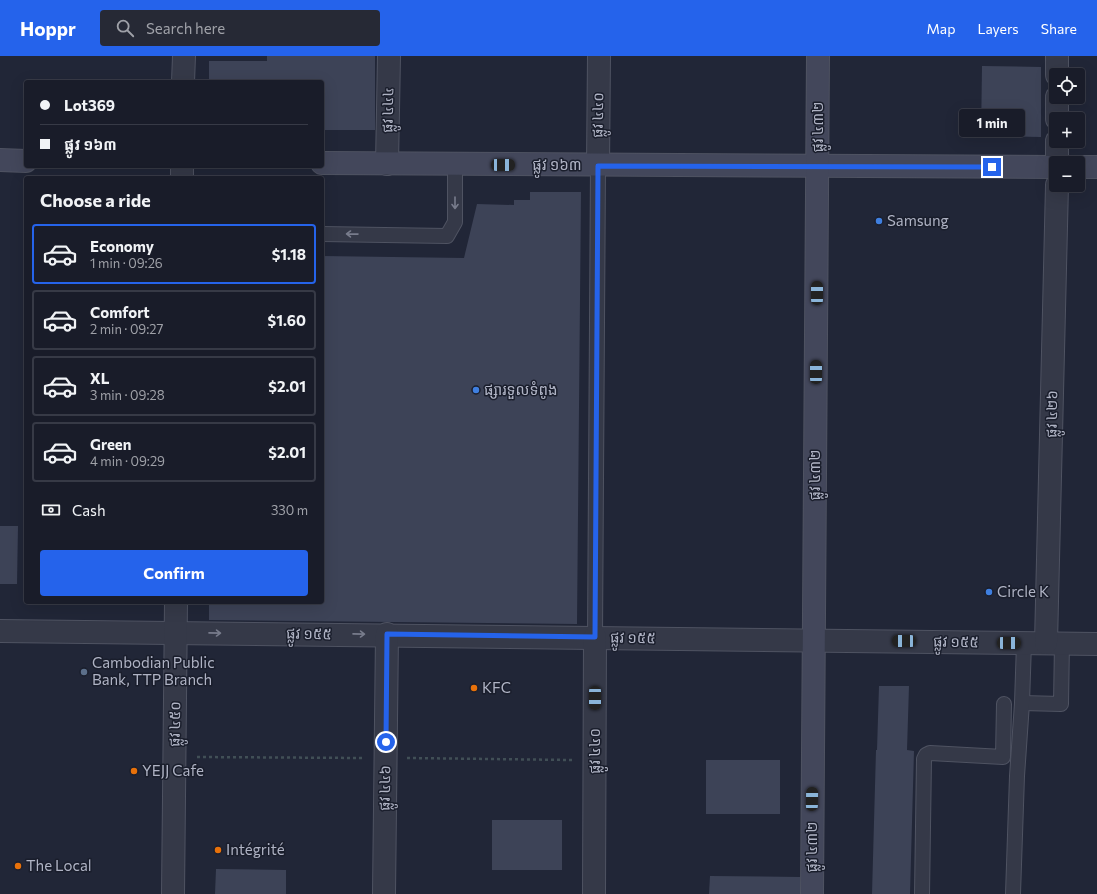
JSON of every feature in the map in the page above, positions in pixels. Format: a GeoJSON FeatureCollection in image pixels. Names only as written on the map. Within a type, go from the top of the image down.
{"type":"FeatureCollection","features":[{"type":"Feature","properties":{"kind":"street"},"geometry":{"type":"LineString","coordinates":[[183,80],[184,56]]}},
{"type":"Feature","properties":{"kind":"street","name":"ផ្លូវ ៤៤៤"},"geometry":{"type":"LineString","coordinates":[[388,164],[389,56]]}},
{"type":"Feature","properties":{"kind":"street","name":"ផ្លូវ ៤៤០"},"geometry":{"type":"LineString","coordinates":[[598,166],[599,56]]}},
{"type":"Feature","properties":{"kind":"street","name":"ផ្លូវ ៤៣២"},"geometry":{"type":"LineString","coordinates":[[812,894],[818,56]]}},
{"type":"Feature","properties":{"kind":"street"},"geometry":{"type":"LineString","coordinates":[[1057,56],[1057,68]]}},
{"type":"Feature","properties":{"kind":"street"},"geometry":{"type":"LineString","coordinates":[[0,160],[24,161]]}},
{"type":"Feature","properties":{"kind":"street","name":"ផ្លូវ ១៦៣"},"geometry":{"type":"LineString","coordinates":[[324,164],[1049,167]]}},
{"type":"Feature","properties":{"kind":"street"},"geometry":{"type":"LineString","coordinates":[[1085,167],[1097,167]]}},
{"type":"Feature","properties":{"kind":"street","name":"ផ្លូវ ៤២៦"},"geometry":{"type":"LineString","coordinates":[[1054,643],[1057,192]]}},
{"type":"Feature","properties":{"kind":"street","name":"ផ្លូវ ៤៥០"},"geometry":{"type":"LineString","coordinates":[[172,894],[176,604]]}},
{"type":"Feature","properties":{"kind":"street","name":"ផ្លូវ ១៥៥"},"geometry":{"type":"LineString","coordinates":[[0,631],[387,634],[1097,644]]}},
{"type":"Feature","properties":{"kind":"street","name":"ផ្លូវ ៤៤៦"},"geometry":{"type":"LineString","coordinates":[[384,894],[387,634]]}},
{"type":"Feature","properties":{"kind":"street","name":"ផ្លូវ ៤៤០"},"geometry":{"type":"LineString","coordinates":[[594,894],[595,637]]}},
{"type":"Feature","properties":{"kind":"lane"},"geometry":{"type":"LineString","coordinates":[[324,234],[447,236],[455,222],[455,164]]}},
{"type":"Feature","properties":{"kind":"lane","name":"ផ្លូវ ៤៤០"},"geometry":{"type":"LineString","coordinates":[[595,637],[598,166]]}},
{"type":"Feature","properties":{"kind":"lane"},"geometry":{"type":"LineString","coordinates":[[1013,894],[1024,643]]}},
{"type":"Feature","properties":{"kind":"lane"},"geometry":{"type":"LineString","coordinates":[[1022,703],[1061,704],[1054,643]]}},
{"type":"Feature","properties":{"kind":"lane"},"geometry":{"type":"LineString","coordinates":[[922,894],[924,759],[926,755],[930,753],[1003,757],[1004,704]]}},
{"type":"Feature","properties":{"kind":"building"},"geometry":{"type":"Polygon","coordinates":[[[267,56],[375,56],[375,130],[324,130],[324,80],[209,80],[209,61],[267,61],[267,56]]]}},
{"type":"Feature","properties":{"kind":"building"},"geometry":{"type":"Polygon","coordinates":[[[982,66],[1041,67],[1041,137],[981,136],[982,66]]]}},
{"type":"Feature","properties":{"kind":"building"},"geometry":{"type":"Polygon","coordinates":[[[530,192],[581,192],[577,624],[209,620],[209,604],[324,604],[324,256],[464,258],[477,204],[514,205],[514,200],[530,200],[530,192]]]}},
{"type":"Feature","properties":{"kind":"building"},"geometry":{"type":"Polygon","coordinates":[[[0,526],[18,526],[17,584],[0,584],[0,526]]]}},
{"type":"Feature","properties":{"kind":"building"},"geometry":{"type":"Polygon","coordinates":[[[879,686],[909,686],[907,750],[914,751],[910,894],[872,894],[879,686]]]}},
{"type":"Feature","properties":{"kind":"building"},"geometry":{"type":"Polygon","coordinates":[[[706,760],[780,760],[780,814],[706,814],[706,760]]]}},
{"type":"Feature","properties":{"kind":"building"},"geometry":{"type":"Polygon","coordinates":[[[492,820],[562,820],[562,870],[492,870],[492,820]]]}},
{"type":"Feature","properties":{"kind":"building"},"geometry":{"type":"Polygon","coordinates":[[[216,869],[286,870],[286,894],[215,894],[216,869]]]}},
{"type":"Feature","properties":{"kind":"building"},"geometry":{"type":"Polygon","coordinates":[[[710,876],[800,877],[800,894],[709,894],[710,876]]]}},
{"type":"Feature","properties":{"kind":"place","name":"Samsung"},"geometry":{"type":"Point","coordinates":[879,221]}},
{"type":"Feature","properties":{"kind":"place","name":"ផ្សារទួលទំពូង"},"geometry":{"type":"Point","coordinates":[476,390]}},
{"type":"Feature","properties":{"kind":"place","name":"Circle K"},"geometry":{"type":"Point","coordinates":[989,592]}},
{"type":"Feature","properties":{"kind":"place","name":"Cambodian Public Bank, TTP Branch"},"geometry":{"type":"Point","coordinates":[84,672]}},
{"type":"Feature","properties":{"kind":"place","name":"KFC"},"geometry":{"type":"Point","coordinates":[474,688]}},
{"type":"Feature","properties":{"kind":"place","name":"YEJJ Cafe"},"geometry":{"type":"Point","coordinates":[134,771]}},
{"type":"Feature","properties":{"kind":"place","name":"Intégrité"},"geometry":{"type":"Point","coordinates":[218,850]}},
{"type":"Feature","properties":{"kind":"place","name":"The Local"},"geometry":{"type":"Point","coordinates":[18,866]}},
{"type":"Feature","properties":{"kind":"route"},"geometry":{"type":"LineString","coordinates":[[386,742],[387,634],[595,637],[598,166],[992,167]]}}]}
